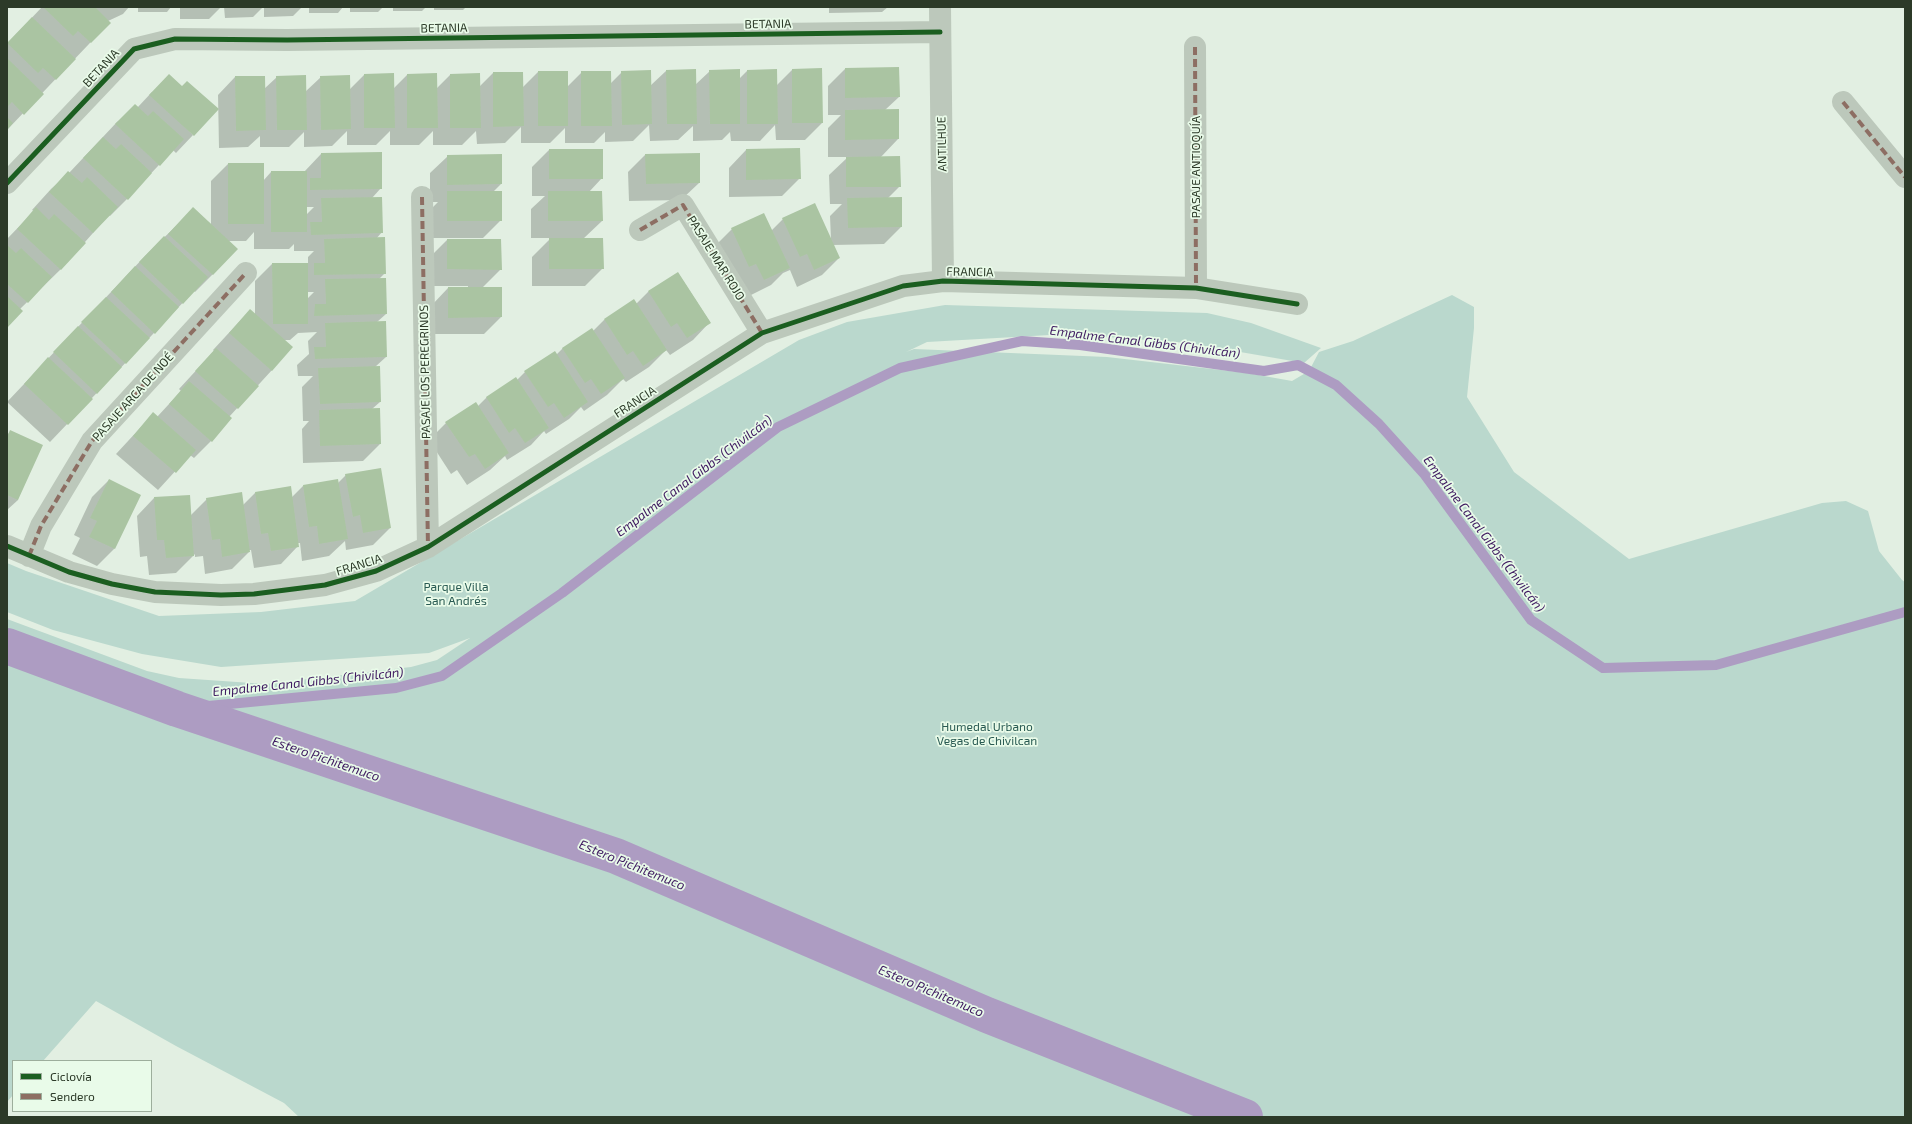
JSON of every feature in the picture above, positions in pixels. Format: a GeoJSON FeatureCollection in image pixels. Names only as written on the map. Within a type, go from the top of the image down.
{"type":"FeatureCollection","features":[{"type":"Feature","properties":{"kind":"street","name":"ANTILHUE"},"geometry":{"type":"LineString","coordinates":[[940,7],[943,281]]}},
{"type":"Feature","properties":{"kind":"street","name":"BETANIA"},"geometry":{"type":"LineString","coordinates":[[7,183],[134,49],[175,39],[287,40],[940,32]]}},
{"type":"Feature","properties":{"kind":"street","name":"PASAJE ANTIOQUÍA"},"geometry":{"type":"LineString","coordinates":[[1195,47],[1196,288]]}},
{"type":"Feature","properties":{"kind":"street"},"geometry":{"type":"LineString","coordinates":[[1844,102],[1905,177]]}},
{"type":"Feature","properties":{"kind":"street","name":"PASAJE LOS PEREGRINOS"},"geometry":{"type":"LineString","coordinates":[[422,197],[428,547]]}},
{"type":"Feature","properties":{"kind":"street","name":"PASAJE MAR ROJO"},"geometry":{"type":"LineString","coordinates":[[640,230],[683,205],[762,333]]}},
{"type":"Feature","properties":{"kind":"street","name":"PASAJE ARCA DE NOÉ"},"geometry":{"type":"LineString","coordinates":[[29,556],[41,526],[92,441],[246,273]]}},
{"type":"Feature","properties":{"kind":"street","name":"FRANCIA"},"geometry":{"type":"LineString","coordinates":[[7,546],[70,572],[112,584],[155,592],[221,595],[301,588],[348,580],[376,571],[428,547],[762,333],[903,286],[943,281],[1196,288],[1297,304]]}},
{"type":"Feature","properties":{"kind":"green space","name":"Humedal Urbano Vegas de Chivilcan"},"geometry":{"type":"Polygon","coordinates":[[[1452,295],[1474,307],[1474,328],[1467,397],[1514,472],[1629,559],[1822,503],[1846,501],[1868,511],[1879,551],[1905,582],[1905,1117],[299,1117],[284,1103],[176,1046],[96,1001],[44,1060],[12,1060],[12,1096],[7,1102],[7,619],[147,671],[179,678],[266,684],[411,667],[437,660],[470,638],[429,653],[221,667],[142,654],[53,630],[7,612],[7,563],[26,571],[159,616],[261,612],[355,601],[799,340],[847,322],[945,305],[1207,313],[1251,323],[1321,348],[1304,363],[1188,343],[1067,334],[927,342],[906,352],[914,349],[1107,357],[1247,373],[1292,381],[1309,371],[1319,352],[1353,341],[1452,295]]]}},
{"type":"Feature","properties":{"kind":"building"},"geometry":{"type":"Polygon","coordinates":[[[43,7],[95,7],[111,23],[91,43],[78,31],[73,36],[43,7]]]}},
{"type":"Feature","properties":{"kind":"building"},"geometry":{"type":"Polygon","coordinates":[[[32,17],[76,59],[56,80],[43,68],[38,73],[7,43],[32,17]]]}},
{"type":"Feature","properties":{"kind":"building"},"geometry":{"type":"Polygon","coordinates":[[[7,58],[44,94],[24,115],[12,102],[7,107],[7,58]]]}},
{"type":"Feature","properties":{"kind":"building"},"geometry":{"type":"Polygon","coordinates":[[[899,67],[900,97],[845,98],[845,68],[899,67]]]}},
{"type":"Feature","properties":{"kind":"building"},"geometry":{"type":"Polygon","coordinates":[[[822,68],[823,123],[792,123],[792,69],[822,68]]]}},
{"type":"Feature","properties":{"kind":"building"},"geometry":{"type":"Polygon","coordinates":[[[696,69],[697,124],[667,124],[666,70],[696,69]]]}},
{"type":"Feature","properties":{"kind":"building"},"geometry":{"type":"Polygon","coordinates":[[[740,69],[740,124],[710,124],[709,70],[740,69]]]}},
{"type":"Feature","properties":{"kind":"building"},"geometry":{"type":"Polygon","coordinates":[[[777,69],[778,124],[747,124],[747,70],[777,69]]]}},
{"type":"Feature","properties":{"kind":"building"},"geometry":{"type":"Polygon","coordinates":[[[651,70],[652,124],[622,125],[621,71],[651,70]]]}},
{"type":"Feature","properties":{"kind":"building"},"geometry":{"type":"Polygon","coordinates":[[[538,71],[568,71],[568,126],[538,126],[538,71]]]}},
{"type":"Feature","properties":{"kind":"building"},"geometry":{"type":"Polygon","coordinates":[[[581,71],[611,71],[612,126],[581,126],[581,71]]]}},
{"type":"Feature","properties":{"kind":"building"},"geometry":{"type":"Polygon","coordinates":[[[493,72],[523,72],[524,126],[493,127],[493,72]]]}},
{"type":"Feature","properties":{"kind":"building"},"geometry":{"type":"Polygon","coordinates":[[[394,73],[395,128],[364,128],[364,74],[394,73]]]}},
{"type":"Feature","properties":{"kind":"building"},"geometry":{"type":"Polygon","coordinates":[[[437,73],[438,128],[407,128],[407,74],[437,73]]]}},
{"type":"Feature","properties":{"kind":"building"},"geometry":{"type":"Polygon","coordinates":[[[480,73],[481,128],[450,128],[450,74],[480,73]]]}},
{"type":"Feature","properties":{"kind":"building"},"geometry":{"type":"Polygon","coordinates":[[[169,74],[182,86],[187,81],[219,109],[194,136],[149,95],[169,74]]]}},
{"type":"Feature","properties":{"kind":"building"},"geometry":{"type":"Polygon","coordinates":[[[306,75],[307,130],[277,130],[276,76],[306,75]]]}},
{"type":"Feature","properties":{"kind":"building"},"geometry":{"type":"Polygon","coordinates":[[[350,75],[351,129],[321,130],[320,76],[350,75]]]}},
{"type":"Feature","properties":{"kind":"building"},"geometry":{"type":"Polygon","coordinates":[[[235,76],[265,76],[266,130],[236,131],[235,76]]]}},
{"type":"Feature","properties":{"kind":"building"},"geometry":{"type":"Polygon","coordinates":[[[135,104],[148,116],[153,111],[184,139],[160,166],[115,124],[135,104]]]}},
{"type":"Feature","properties":{"kind":"building"},"geometry":{"type":"Polygon","coordinates":[[[899,109],[899,139],[845,140],[845,110],[899,109]]]}},
{"type":"Feature","properties":{"kind":"building"},"geometry":{"type":"Polygon","coordinates":[[[7,117],[13,123],[7,130],[7,117]]]}},
{"type":"Feature","properties":{"kind":"building"},"geometry":{"type":"Polygon","coordinates":[[[103,137],[116,149],[121,144],[152,173],[128,200],[83,158],[103,137]]]}},
{"type":"Feature","properties":{"kind":"building"},"geometry":{"type":"Polygon","coordinates":[[[800,148],[801,179],[746,180],[746,149],[800,148]]]}},
{"type":"Feature","properties":{"kind":"building"},"geometry":{"type":"Polygon","coordinates":[[[549,149],[603,149],[603,179],[549,179],[549,149]]]}},
{"type":"Feature","properties":{"kind":"building"},"geometry":{"type":"Polygon","coordinates":[[[382,152],[382,189],[310,190],[310,178],[321,178],[321,153],[382,152]]]}},
{"type":"Feature","properties":{"kind":"building"},"geometry":{"type":"Polygon","coordinates":[[[700,153],[700,183],[646,184],[645,154],[700,153]]]}},
{"type":"Feature","properties":{"kind":"building"},"geometry":{"type":"Polygon","coordinates":[[[502,154],[502,184],[447,185],[447,155],[502,154]]]}},
{"type":"Feature","properties":{"kind":"building"},"geometry":{"type":"Polygon","coordinates":[[[900,156],[901,187],[846,187],[846,157],[900,156]]]}},
{"type":"Feature","properties":{"kind":"building"},"geometry":{"type":"Polygon","coordinates":[[[228,163],[264,163],[264,224],[228,224],[228,163]]]}},
{"type":"Feature","properties":{"kind":"building"},"geometry":{"type":"Polygon","coordinates":[[[68,171],[82,183],[87,177],[118,207],[93,233],[49,192],[68,171]]]}},
{"type":"Feature","properties":{"kind":"building"},"geometry":{"type":"Polygon","coordinates":[[[271,171],[307,171],[307,232],[271,232],[271,171]]]}},
{"type":"Feature","properties":{"kind":"building"},"geometry":{"type":"Polygon","coordinates":[[[447,191],[502,191],[502,221],[447,221],[447,191]]]}},
{"type":"Feature","properties":{"kind":"building"},"geometry":{"type":"Polygon","coordinates":[[[548,191],[602,191],[603,221],[548,221],[548,191]]]}},
{"type":"Feature","properties":{"kind":"building"},"geometry":{"type":"Polygon","coordinates":[[[382,197],[383,233],[311,235],[310,222],[322,222],[321,198],[382,197]]]}},
{"type":"Feature","properties":{"kind":"building"},"geometry":{"type":"Polygon","coordinates":[[[902,197],[902,227],[848,228],[847,198],[902,197]]]}},
{"type":"Feature","properties":{"kind":"building"},"geometry":{"type":"Polygon","coordinates":[[[815,203],[840,258],[814,270],[807,254],[800,257],[782,218],[815,203]]]}},
{"type":"Feature","properties":{"kind":"building"},"geometry":{"type":"Polygon","coordinates":[[[36,207],[49,220],[54,214],[86,243],[61,270],[17,229],[36,207]]]}},
{"type":"Feature","properties":{"kind":"building"},"geometry":{"type":"Polygon","coordinates":[[[193,207],[238,249],[213,275],[168,234],[193,207]]]}},
{"type":"Feature","properties":{"kind":"building"},"geometry":{"type":"Polygon","coordinates":[[[764,213],[790,268],[764,280],[756,264],[749,267],[731,228],[764,213]]]}},
{"type":"Feature","properties":{"kind":"building"},"geometry":{"type":"Polygon","coordinates":[[[164,236],[208,277],[183,304],[139,262],[164,236]]]}},
{"type":"Feature","properties":{"kind":"building"},"geometry":{"type":"Polygon","coordinates":[[[385,237],[386,274],[314,275],[314,263],[325,263],[324,239],[385,237]]]}},
{"type":"Feature","properties":{"kind":"building"},"geometry":{"type":"Polygon","coordinates":[[[549,238],[603,238],[604,269],[549,269],[549,238]]]}},
{"type":"Feature","properties":{"kind":"building"},"geometry":{"type":"Polygon","coordinates":[[[447,239],[501,239],[502,270],[447,269],[447,239]]]}},
{"type":"Feature","properties":{"kind":"building"},"geometry":{"type":"Polygon","coordinates":[[[7,245],[16,253],[21,248],[52,277],[28,303],[7,284],[7,245]]]}},
{"type":"Feature","properties":{"kind":"building"},"geometry":{"type":"Polygon","coordinates":[[[272,263],[308,263],[308,324],[273,324],[272,263]]]}},
{"type":"Feature","properties":{"kind":"building"},"geometry":{"type":"Polygon","coordinates":[[[135,266],[179,307],[155,334],[111,292],[135,266]]]}},
{"type":"Feature","properties":{"kind":"building"},"geometry":{"type":"Polygon","coordinates":[[[678,272],[711,323],[687,338],[677,323],[671,327],[648,291],[678,272]]]}},
{"type":"Feature","properties":{"kind":"building"},"geometry":{"type":"Polygon","coordinates":[[[386,278],[387,314],[314,316],[315,304],[326,304],[325,279],[386,278]]]}},
{"type":"Feature","properties":{"kind":"building"},"geometry":{"type":"Polygon","coordinates":[[[448,287],[502,287],[502,317],[448,318],[448,287]]]}},
{"type":"Feature","properties":{"kind":"building"},"geometry":{"type":"Polygon","coordinates":[[[7,296],[23,311],[7,328],[7,296]]]}},
{"type":"Feature","properties":{"kind":"building"},"geometry":{"type":"Polygon","coordinates":[[[106,297],[150,338],[126,364],[81,322],[106,297]]]}},
{"type":"Feature","properties":{"kind":"building"},"geometry":{"type":"Polygon","coordinates":[[[634,299],[667,350],[643,366],[633,351],[627,355],[604,319],[634,299]]]}},
{"type":"Feature","properties":{"kind":"building"},"geometry":{"type":"Polygon","coordinates":[[[250,309],[293,347],[272,371],[229,333],[250,309]]]}},
{"type":"Feature","properties":{"kind":"building"},"geometry":{"type":"Polygon","coordinates":[[[386,321],[387,357],[315,359],[314,347],[326,347],[325,323],[386,321]]]}},
{"type":"Feature","properties":{"kind":"building"},"geometry":{"type":"Polygon","coordinates":[[[78,326],[122,367],[97,394],[53,352],[78,326]]]}},
{"type":"Feature","properties":{"kind":"building"},"geometry":{"type":"Polygon","coordinates":[[[592,328],[625,378],[601,394],[591,379],[585,383],[562,348],[592,328]]]}},
{"type":"Feature","properties":{"kind":"building"},"geometry":{"type":"Polygon","coordinates":[[[216,348],[259,386],[238,409],[195,371],[216,348]]]}},
{"type":"Feature","properties":{"kind":"building"},"geometry":{"type":"Polygon","coordinates":[[[555,351],[588,402],[564,418],[554,403],[548,407],[524,371],[555,351]]]}},
{"type":"Feature","properties":{"kind":"building"},"geometry":{"type":"Polygon","coordinates":[[[48,357],[93,399],[68,425],[24,384],[48,357]]]}},
{"type":"Feature","properties":{"kind":"building"},"geometry":{"type":"Polygon","coordinates":[[[380,366],[381,402],[320,404],[318,368],[380,366]]]}},
{"type":"Feature","properties":{"kind":"building"},"geometry":{"type":"Polygon","coordinates":[[[516,377],[549,428],[525,443],[515,428],[509,433],[486,397],[516,377]]]}},
{"type":"Feature","properties":{"kind":"building"},"geometry":{"type":"Polygon","coordinates":[[[189,381],[232,418],[212,442],[169,404],[189,381]]]}},
{"type":"Feature","properties":{"kind":"building"},"geometry":{"type":"Polygon","coordinates":[[[476,402],[509,453],[485,469],[475,454],[469,457],[445,422],[476,402]]]}},
{"type":"Feature","properties":{"kind":"building"},"geometry":{"type":"Polygon","coordinates":[[[380,408],[381,444],[320,446],[319,410],[380,408]]]}},
{"type":"Feature","properties":{"kind":"building"},"geometry":{"type":"Polygon","coordinates":[[[153,412],[196,450],[176,473],[133,436],[153,412]]]}},
{"type":"Feature","properties":{"kind":"building"},"geometry":{"type":"Polygon","coordinates":[[[10,430],[43,445],[18,500],[7,495],[7,437],[10,430]]]}},
{"type":"Feature","properties":{"kind":"building"},"geometry":{"type":"Polygon","coordinates":[[[381,468],[391,528],[363,533],[360,515],[353,517],[345,474],[381,468]]]}},
{"type":"Feature","properties":{"kind":"building"},"geometry":{"type":"Polygon","coordinates":[[[109,479],[141,495],[115,549],[89,537],[97,521],[90,518],[109,479]]]}},
{"type":"Feature","properties":{"kind":"building"},"geometry":{"type":"Polygon","coordinates":[[[338,479],[348,539],[319,544],[317,526],[309,527],[303,485],[338,479]]]}},
{"type":"Feature","properties":{"kind":"building"},"geometry":{"type":"Polygon","coordinates":[[[291,486],[299,547],[271,551],[268,533],[261,534],[255,492],[291,486]]]}},
{"type":"Feature","properties":{"kind":"building"},"geometry":{"type":"Polygon","coordinates":[[[242,492],[250,552],[222,557],[220,539],[212,540],[206,498],[242,492]]]}},
{"type":"Feature","properties":{"kind":"building"},"geometry":{"type":"Polygon","coordinates":[[[190,495],[194,556],[166,558],[164,540],[157,540],[154,497],[190,495]]]}},
{"type":"Feature","properties":{"kind":"waterway","name":"Empalme Canal Gibbs (Chivilcán)"},"geometry":{"type":"LineString","coordinates":[[177,709],[396,688],[442,676],[562,593],[778,427],[900,368],[1022,341],[1080,345],[1264,371],[1298,365],[1336,385],[1379,424],[1425,475],[1531,620],[1603,668],[1716,665],[1905,612]]}},
{"type":"Feature","properties":{"kind":"waterway","name":"Estero Pichitemuco"},"geometry":{"type":"LineString","coordinates":[[7,646],[177,709],[616,856],[987,1015],[1245,1117]]}},
{"type":"Feature","properties":{"kind":"marked path"},"geometry":{"type":"LineString","coordinates":[[1195,47],[1196,288]]}},
{"type":"Feature","properties":{"kind":"marked path"},"geometry":{"type":"LineString","coordinates":[[1843,102],[1905,177]]}},
{"type":"Feature","properties":{"kind":"marked path"},"geometry":{"type":"LineString","coordinates":[[422,197],[428,547]]}},
{"type":"Feature","properties":{"kind":"marked path"},"geometry":{"type":"LineString","coordinates":[[640,230],[683,205],[762,333]]}},
{"type":"Feature","properties":{"kind":"marked path"},"geometry":{"type":"LineString","coordinates":[[29,556],[41,526],[92,441],[246,273]]}},
{"type":"Feature","properties":{"kind":"cycle path"},"geometry":{"type":"LineString","coordinates":[[7,183],[134,49],[175,39],[287,40],[940,32]]}},
{"type":"Feature","properties":{"kind":"cycle path"},"geometry":{"type":"LineString","coordinates":[[7,546],[69,572],[112,584],[155,592],[221,595],[254,594],[325,585],[376,571],[428,547],[762,333],[903,286],[943,281],[1196,288],[1297,304]]}},
{"type":"Feature","properties":{"kind":"park label","name":"Parque Villa San Andrés"},"geometry":{"type":"Point","coordinates":[456,594]}}]}
